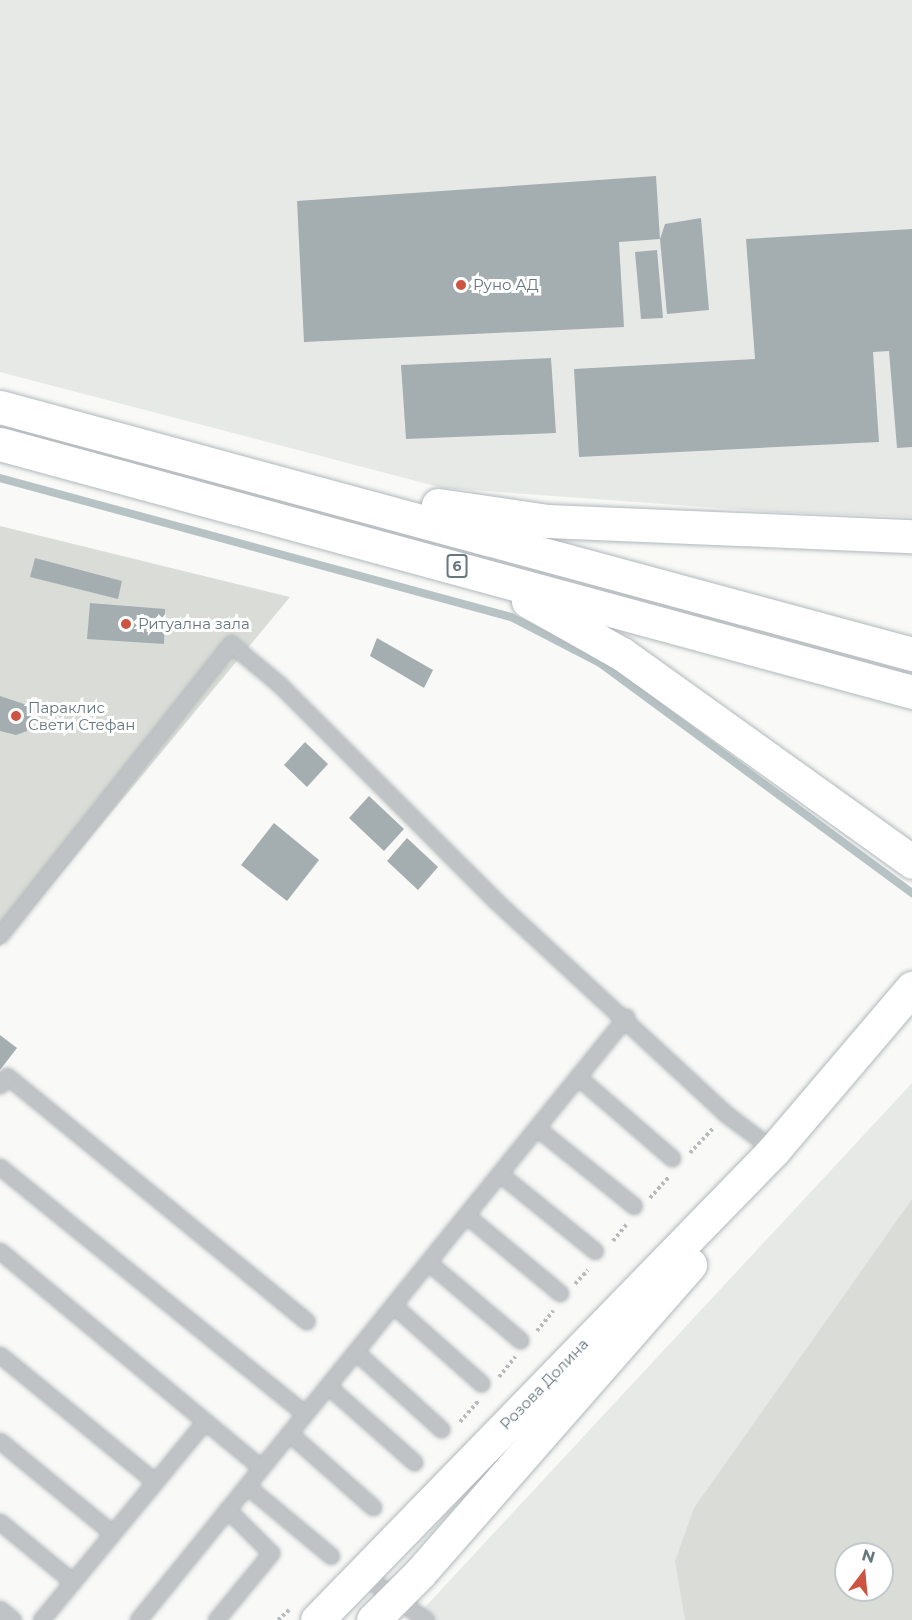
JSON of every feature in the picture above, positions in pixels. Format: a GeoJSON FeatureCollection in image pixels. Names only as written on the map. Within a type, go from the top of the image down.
{"type":"FeatureCollection","features":[{"type":"Feature","properties":{"kind":"main road","name":"6"},"geometry":{"type":"LineString","coordinates":[[0,407],[912,654]]}},
{"type":"Feature","properties":{"kind":"main road","name":"6"},"geometry":{"type":"LineString","coordinates":[[0,444],[912,692]]}},
{"type":"Feature","properties":{"kind":"main road"},"geometry":{"type":"LineString","coordinates":[[220,467],[548,521],[912,536]]}},
{"type":"Feature","properties":{"kind":"main road"},"geometry":{"type":"LineString","coordinates":[[436,561],[550,611],[602,640],[912,862]]}},
{"type":"Feature","properties":{"kind":"main road","name":"Розова Долина"},"geometry":{"type":"LineString","coordinates":[[306,1612],[361,1573],[774,1150],[912,988]]}},
{"type":"Feature","properties":{"kind":"main road","name":"Розова Долина"},"geometry":{"type":"LineString","coordinates":[[384,1609],[725,1226],[774,1150]]}},
{"type":"Feature","properties":{"kind":"lane"},"geometry":{"type":"LineString","coordinates":[[0,935],[231,644],[279,684],[496,901],[626,1017],[726,1114],[774,1150]]}},
{"type":"Feature","properties":{"kind":"lane"},"geometry":{"type":"LineString","coordinates":[[138,1620],[626,1017]]}},
{"type":"Feature","properties":{"kind":"lane"},"geometry":{"type":"LineString","coordinates":[[0,1085],[7,1076],[306,1321]]}},
{"type":"Feature","properties":{"kind":"lane"},"geometry":{"type":"LineString","coordinates":[[578,1077],[677,1162]]}},
{"type":"Feature","properties":{"kind":"lane"},"geometry":{"type":"LineString","coordinates":[[537,1128],[638,1209]]}},
{"type":"Feature","properties":{"kind":"lane"},"geometry":{"type":"LineString","coordinates":[[0,1167],[305,1414]]}},
{"type":"Feature","properties":{"kind":"lane"},"geometry":{"type":"LineString","coordinates":[[500,1174],[598,1255]]}},
{"type":"Feature","properties":{"kind":"lane"},"geometry":{"type":"LineString","coordinates":[[466,1215],[563,1296]]}},
{"type":"Feature","properties":{"kind":"lane"},"geometry":{"type":"LineString","coordinates":[[0,1251],[261,1468]]}},
{"type":"Feature","properties":{"kind":"lane"},"geometry":{"type":"LineString","coordinates":[[428,1262],[523,1344]]}},
{"type":"Feature","properties":{"kind":"lane"},"geometry":{"type":"LineString","coordinates":[[393,1305],[485,1387]]}},
{"type":"Feature","properties":{"kind":"lane"},"geometry":{"type":"LineString","coordinates":[[356,1352],[441,1429]]}},
{"type":"Feature","properties":{"kind":"lane"},"geometry":{"type":"LineString","coordinates":[[0,1355],[155,1482]]}},
{"type":"Feature","properties":{"kind":"lane"},"geometry":{"type":"LineString","coordinates":[[328,1386],[414,1462]]}},
{"type":"Feature","properties":{"kind":"lane"},"geometry":{"type":"LineString","coordinates":[[41,1620],[205,1421]]}},
{"type":"Feature","properties":{"kind":"lane"},"geometry":{"type":"LineString","coordinates":[[290,1433],[373,1507]]}},
{"type":"Feature","properties":{"kind":"lane"},"geometry":{"type":"LineString","coordinates":[[0,1442],[112,1533]]}},
{"type":"Feature","properties":{"kind":"lane"},"geometry":{"type":"LineString","coordinates":[[247,1486],[331,1556]]}},
{"type":"Feature","properties":{"kind":"lane"},"geometry":{"type":"LineString","coordinates":[[216,1620],[271,1553],[227,1509]]}},
{"type":"Feature","properties":{"kind":"lane"},"geometry":{"type":"LineString","coordinates":[[0,1522],[73,1582]]}},
{"type":"Feature","properties":{"kind":"lane"},"geometry":{"type":"LineString","coordinates":[[361,1573],[384,1609],[426,1620]]}},
{"type":"Feature","properties":{"kind":"lane"},"geometry":{"type":"LineString","coordinates":[[0,1609],[14,1620]]}},
{"type":"Feature","properties":{"kind":"path"},"geometry":{"type":"LineString","coordinates":[[457,1426],[485,1387],[677,1162],[726,1114]]}},
{"type":"Feature","properties":{"kind":"path"},"geometry":{"type":"LineString","coordinates":[[278,1620],[306,1612]]}},
{"type":"Feature","properties":{"kind":"shaded area"},"geometry":{"type":"Polygon","coordinates":[[[0,0],[912,0],[912,517],[774,512],[443,488],[0,372],[0,0]]]}},
{"type":"Feature","properties":{"kind":"shaded area"},"geometry":{"type":"Polygon","coordinates":[[[0,526],[290,597],[0,947],[0,526]]]}},
{"type":"Feature","properties":{"kind":"shaded area"},"geometry":{"type":"Polygon","coordinates":[[[912,1083],[912,1620],[413,1620],[912,1083]]]}},
{"type":"Feature","properties":{"kind":"shaded area"},"geometry":{"type":"Polygon","coordinates":[[[912,1199],[912,1620],[685,1620],[675,1561],[694,1508],[912,1199]]]}},
{"type":"Feature","properties":{"kind":"building","name":"Руно АД"},"geometry":{"type":"Polygon","coordinates":[[[656,176],[660,239],[619,242],[624,327],[304,342],[297,201],[656,176]]]}},
{"type":"Feature","properties":{"kind":"building"},"geometry":{"type":"Polygon","coordinates":[[[701,218],[709,310],[667,314],[660,239],[665,224],[701,218]]]}},
{"type":"Feature","properties":{"kind":"building"},"geometry":{"type":"Polygon","coordinates":[[[912,229],[912,447],[897,448],[889,351],[873,352],[879,442],[579,457],[574,369],[755,359],[746,239],[912,229]]]}},
{"type":"Feature","properties":{"kind":"building"},"geometry":{"type":"Polygon","coordinates":[[[657,250],[663,318],[641,319],[635,252],[657,250]]]}},
{"type":"Feature","properties":{"kind":"building"},"geometry":{"type":"Polygon","coordinates":[[[551,358],[556,433],[406,439],[401,365],[551,358]]]}},
{"type":"Feature","properties":{"kind":"building"},"geometry":{"type":"Polygon","coordinates":[[[35,558],[122,581],[118,599],[30,577],[35,558]]]}},
{"type":"Feature","properties":{"kind":"building","name":"Ритуална зала"},"geometry":{"type":"Polygon","coordinates":[[[90,603],[165,609],[164,644],[87,639],[90,603]]]}},
{"type":"Feature","properties":{"kind":"building"},"geometry":{"type":"Polygon","coordinates":[[[377,638],[433,670],[424,688],[370,656],[377,638]]]}},
{"type":"Feature","properties":{"kind":"building","name":"Параклис Свети Стефан"},"geometry":{"type":"Polygon","coordinates":[[[0,696],[27,705],[31,714],[27,731],[16,735],[0,731],[0,696]]]}},
{"type":"Feature","properties":{"kind":"building"},"geometry":{"type":"Polygon","coordinates":[[[305,742],[328,764],[307,787],[284,765],[305,742]]]}},
{"type":"Feature","properties":{"kind":"building"},"geometry":{"type":"Polygon","coordinates":[[[369,796],[404,829],[384,851],[349,818],[369,796]]]}},
{"type":"Feature","properties":{"kind":"building"},"geometry":{"type":"Polygon","coordinates":[[[274,823],[319,860],[287,901],[241,865],[274,823]]]}},
{"type":"Feature","properties":{"kind":"building"},"geometry":{"type":"Polygon","coordinates":[[[407,838],[438,867],[418,890],[387,861],[407,838]]]}},
{"type":"Feature","properties":{"kind":"building"},"geometry":{"type":"Polygon","coordinates":[[[0,1035],[17,1048],[0,1070],[0,1035]]]}},
{"type":"Feature","properties":{"kind":"waterway"},"geometry":{"type":"LineString","coordinates":[[0,478],[511,617],[600,663],[912,893]]}},
{"type":"Feature","properties":{"kind":"place","name":"Руно АД"},"geometry":{"type":"Point","coordinates":[461,285]}},
{"type":"Feature","properties":{"kind":"place","name":"Ритуална зала"},"geometry":{"type":"Point","coordinates":[126,624]}},
{"type":"Feature","properties":{"kind":"place","name":"Параклис Свети Стефан"},"geometry":{"type":"Point","coordinates":[16,716]}}]}
